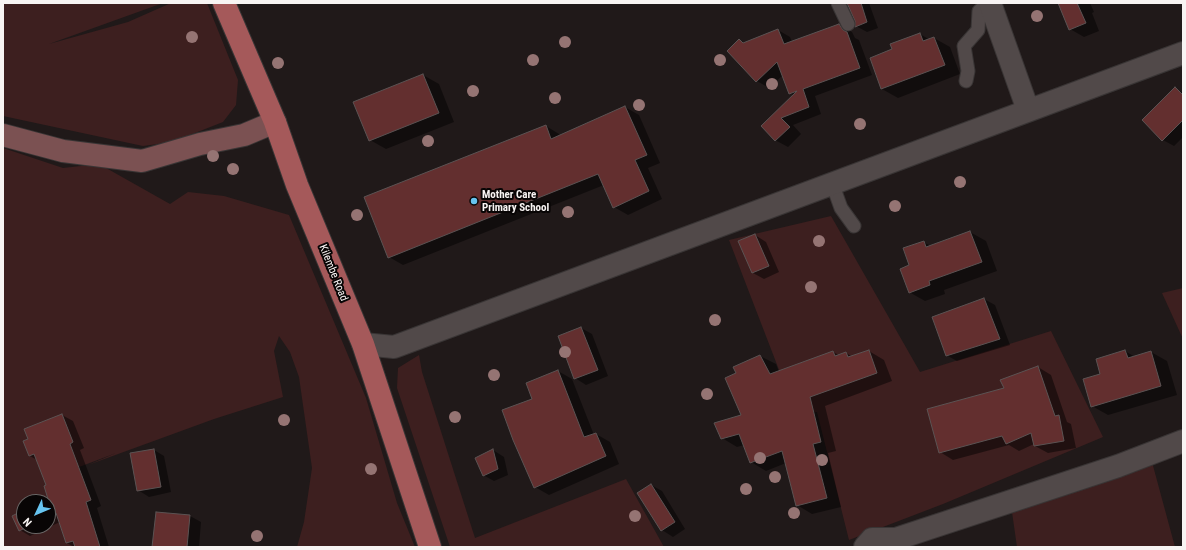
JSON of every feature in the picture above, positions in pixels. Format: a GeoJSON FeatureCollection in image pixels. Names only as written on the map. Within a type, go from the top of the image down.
{"type":"FeatureCollection","features":[{"type":"Feature","properties":{"kind":"main road","name":"Kilembe Road"},"geometry":{"type":"LineString","coordinates":[[224,3],[275,122],[297,185],[363,344],[430,547]]}},
{"type":"Feature","properties":{"kind":"street"},"geometry":{"type":"LineString","coordinates":[[989,3],[1028,110]]}},
{"type":"Feature","properties":{"kind":"street"},"geometry":{"type":"LineString","coordinates":[[363,344],[394,347],[1183,53]]}},
{"type":"Feature","properties":{"kind":"street"},"geometry":{"type":"LineString","coordinates":[[3,135],[63,151],[142,160],[200,144],[244,135],[275,122]]}},
{"type":"Feature","properties":{"kind":"street"},"geometry":{"type":"LineString","coordinates":[[865,547],[872,539],[896,539],[1118,466],[1183,441]]}},
{"type":"Feature","properties":{"kind":"lane"},"geometry":{"type":"LineString","coordinates":[[838,3],[848,24]]}},
{"type":"Feature","properties":{"kind":"lane"},"geometry":{"type":"LineString","coordinates":[[966,81],[968,71],[964,46],[978,30],[979,11],[989,3]]}},
{"type":"Feature","properties":{"kind":"lane"},"geometry":{"type":"LineString","coordinates":[[832,183],[841,208],[854,226]]}},
{"type":"Feature","properties":{"kind":"shaded area"},"geometry":{"type":"Polygon","coordinates":[[[3,3],[163,3],[49,44],[128,22],[171,3],[207,3],[238,80],[236,105],[223,122],[172,142],[143,146],[3,116],[3,3]]]}},
{"type":"Feature","properties":{"kind":"shaded area"},"geometry":{"type":"Polygon","coordinates":[[[3,148],[63,168],[99,164],[170,204],[188,192],[224,196],[289,215],[366,398],[397,503],[415,547],[297,547],[304,522],[312,468],[299,377],[290,352],[279,336],[274,351],[283,397],[214,419],[58,475],[83,547],[3,547],[3,148]]]}},
{"type":"Feature","properties":{"kind":"shaded area"},"geometry":{"type":"Polygon","coordinates":[[[831,216],[920,372],[1051,331],[1103,437],[943,504],[849,540],[817,412],[796,414],[729,240],[831,216]]]}},
{"type":"Feature","properties":{"kind":"shaded area"},"geometry":{"type":"Polygon","coordinates":[[[1183,288],[1183,339],[1162,293],[1183,288]]]}},
{"type":"Feature","properties":{"kind":"shaded area"},"geometry":{"type":"Polygon","coordinates":[[[419,355],[422,372],[475,538],[626,479],[664,547],[450,547],[397,388],[398,368],[419,355]]]}},
{"type":"Feature","properties":{"kind":"shaded area"},"geometry":{"type":"Polygon","coordinates":[[[1152,462],[1175,547],[1017,547],[1012,512],[1152,462]]]}},
{"type":"Feature","properties":{"kind":"building"},"geometry":{"type":"Polygon","coordinates":[[[847,3],[861,3],[867,22],[855,27],[855,21],[847,3]]]}},
{"type":"Feature","properties":{"kind":"building"},"geometry":{"type":"Polygon","coordinates":[[[1058,3],[1077,3],[1086,23],[1069,30],[1058,3]]]}},
{"type":"Feature","properties":{"kind":"building"},"geometry":{"type":"Polygon","coordinates":[[[839,24],[843,30],[847,32],[860,68],[803,89],[809,107],[781,118],[790,127],[775,141],[761,126],[797,91],[789,94],[777,62],[756,82],[727,51],[739,39],[743,43],[778,29],[784,44],[839,24]]]}},
{"type":"Feature","properties":{"kind":"building"},"geometry":{"type":"Polygon","coordinates":[[[920,33],[923,41],[934,37],[945,65],[881,89],[870,58],[892,49],[890,44],[920,33]]]}},
{"type":"Feature","properties":{"kind":"building"},"geometry":{"type":"Polygon","coordinates":[[[423,74],[439,113],[369,141],[353,102],[423,74]]]}},
{"type":"Feature","properties":{"kind":"building"},"geometry":{"type":"Polygon","coordinates":[[[1175,87],[1183,95],[1183,120],[1162,141],[1142,120],[1175,87]]]}},
{"type":"Feature","properties":{"kind":"building"},"geometry":{"type":"Polygon","coordinates":[[[625,106],[647,155],[635,160],[649,191],[613,208],[598,174],[388,258],[364,197],[546,125],[551,139],[625,106]]]}},
{"type":"Feature","properties":{"kind":"building"},"geometry":{"type":"Polygon","coordinates":[[[970,231],[982,262],[929,281],[930,285],[909,293],[900,269],[909,265],[903,248],[924,241],[926,247],[970,231]]]}},
{"type":"Feature","properties":{"kind":"building"},"geometry":{"type":"Polygon","coordinates":[[[755,234],[769,266],[752,273],[738,241],[755,234]]]}},
{"type":"Feature","properties":{"kind":"building"},"geometry":{"type":"Polygon","coordinates":[[[984,298],[1000,339],[946,356],[932,317],[984,298]]]}},
{"type":"Feature","properties":{"kind":"building"},"geometry":{"type":"Polygon","coordinates":[[[581,327],[598,370],[574,379],[558,336],[581,327]]]}},
{"type":"Feature","properties":{"kind":"building"},"geometry":{"type":"Polygon","coordinates":[[[869,350],[877,373],[810,397],[821,442],[813,444],[827,498],[796,506],[782,451],[750,463],[739,434],[721,439],[714,423],[741,415],[725,378],[736,373],[733,367],[760,355],[770,374],[833,351],[835,356],[846,352],[848,357],[869,350]]]}},
{"type":"Feature","properties":{"kind":"building"},"geometry":{"type":"Polygon","coordinates":[[[1125,350],[1128,358],[1151,351],[1161,386],[1091,407],[1083,379],[1100,374],[1096,359],[1125,350]]]}},
{"type":"Feature","properties":{"kind":"building"},"geometry":{"type":"Polygon","coordinates":[[[1038,366],[1055,416],[1059,415],[1064,441],[1034,446],[1031,433],[1006,444],[1002,436],[939,453],[927,409],[1004,388],[1000,380],[1038,366]]]}},
{"type":"Feature","properties":{"kind":"building"},"geometry":{"type":"Polygon","coordinates":[[[558,370],[584,437],[596,433],[606,456],[534,488],[513,440],[502,410],[532,399],[526,383],[558,370]]]}},
{"type":"Feature","properties":{"kind":"building"},"geometry":{"type":"Polygon","coordinates":[[[62,414],[73,442],[70,444],[91,500],[86,502],[100,547],[75,547],[73,541],[66,543],[56,513],[56,494],[46,494],[44,486],[46,485],[34,454],[29,456],[23,441],[28,439],[24,429],[62,414]]]}},
{"type":"Feature","properties":{"kind":"building"},"geometry":{"type":"Polygon","coordinates":[[[154,449],[161,487],[137,491],[130,453],[154,449]]]}},
{"type":"Feature","properties":{"kind":"building"},"geometry":{"type":"Polygon","coordinates":[[[493,449],[498,469],[483,476],[475,458],[493,449]]]}},
{"type":"Feature","properties":{"kind":"building"},"geometry":{"type":"Polygon","coordinates":[[[651,484],[675,522],[661,531],[637,493],[651,484]]]}},
{"type":"Feature","properties":{"kind":"building"},"geometry":{"type":"Polygon","coordinates":[[[156,512],[190,515],[187,547],[152,547],[156,512]]]}},
{"type":"Feature","properties":{"kind":"building"},"geometry":{"type":"Polygon","coordinates":[[[16,514],[16,525],[12,516],[16,514]]]}},
{"type":"Feature","properties":{"kind":"place","name":"Mother Care Primary School"},"geometry":{"type":"Point","coordinates":[474,201]}}]}
